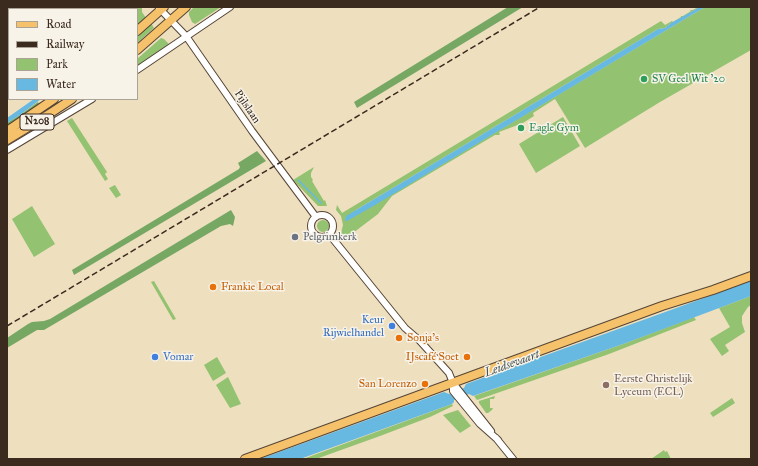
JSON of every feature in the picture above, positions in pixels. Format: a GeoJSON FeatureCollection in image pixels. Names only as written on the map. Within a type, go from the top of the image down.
{"type":"FeatureCollection","features":[{"type":"Feature","properties":{"kind":"main road"},"geometry":{"type":"LineString","coordinates":[[138,49],[186,7]]}},
{"type":"Feature","properties":{"kind":"main road"},"geometry":{"type":"LineString","coordinates":[[138,30],[161,8]]}},
{"type":"Feature","properties":{"kind":"main road","name":"N208"},"geometry":{"type":"LineString","coordinates":[[7,131],[53,100]]}},
{"type":"Feature","properties":{"kind":"main road","name":"N208"},"geometry":{"type":"LineString","coordinates":[[7,140],[70,100]]}},
{"type":"Feature","properties":{"kind":"main road"},"geometry":{"type":"LineString","coordinates":[[246,459],[454,387],[662,306],[714,290],[751,276]]}},
{"type":"Feature","properties":{"kind":"street"},"geometry":{"type":"LineString","coordinates":[[138,69],[230,7]]}},
{"type":"Feature","properties":{"kind":"street","name":"Pijlslaan"},"geometry":{"type":"LineString","coordinates":[[161,8],[186,36],[252,131],[316,217]]}},
{"type":"Feature","properties":{"kind":"street"},"geometry":{"type":"LineString","coordinates":[[7,150],[90,100]]}},
{"type":"Feature","properties":{"kind":"street"},"geometry":{"type":"LineString","coordinates":[[321,215],[329,218],[333,226],[329,234],[319,236],[314,232],[312,224],[316,217],[321,215]]}},
{"type":"Feature","properties":{"kind":"street"},"geometry":{"type":"LineString","coordinates":[[329,234],[405,328],[420,341],[448,373],[454,387],[463,399],[484,420],[513,459]]}},
{"type":"Feature","properties":{"kind":"green space"},"geometry":{"type":"Polygon","coordinates":[[[142,7],[142,12],[146,18],[138,25],[138,8],[142,7]]]}},
{"type":"Feature","properties":{"kind":"green space"},"geometry":{"type":"Polygon","coordinates":[[[194,7],[221,7],[195,24],[192,22],[189,15],[189,12],[194,7]]]}},
{"type":"Feature","properties":{"kind":"green space"},"geometry":{"type":"Polygon","coordinates":[[[508,7],[523,7],[357,108],[354,102],[508,7]]]}},
{"type":"Feature","properties":{"kind":"green space","name":"SV Geel Wit '20"},"geometry":{"type":"Polygon","coordinates":[[[700,7],[673,23],[671,23],[665,28],[658,29],[356,210],[345,220],[409,184],[705,7],[751,7],[751,50],[660,102],[585,148],[555,99],[533,113],[534,116],[523,123],[499,132],[499,135],[495,135],[392,196],[378,214],[345,239],[342,240],[340,237],[343,225],[341,216],[336,210],[337,205],[342,213],[661,21],[665,25],[672,21],[673,22],[691,11],[690,10],[700,7]]]}},
{"type":"Feature","properties":{"kind":"green space"},"geometry":{"type":"Polygon","coordinates":[[[151,23],[154,28],[138,42],[138,34],[151,23]]]}},
{"type":"Feature","properties":{"kind":"green space"},"geometry":{"type":"Polygon","coordinates":[[[161,38],[169,44],[138,65],[138,58],[161,38]]]}},
{"type":"Feature","properties":{"kind":"green space"},"geometry":{"type":"Polygon","coordinates":[[[38,102],[40,106],[7,127],[7,123],[38,102]]]}},
{"type":"Feature","properties":{"kind":"green space"},"geometry":{"type":"Polygon","coordinates":[[[563,117],[580,146],[536,173],[519,144],[563,117]]]}},
{"type":"Feature","properties":{"kind":"green space"},"geometry":{"type":"Polygon","coordinates":[[[72,118],[107,172],[105,174],[108,179],[105,181],[67,121],[72,118]]]}},
{"type":"Feature","properties":{"kind":"green space"},"geometry":{"type":"Polygon","coordinates":[[[257,151],[266,161],[74,275],[72,270],[239,169],[240,167],[238,163],[257,151]]]}},
{"type":"Feature","properties":{"kind":"green space"},"geometry":{"type":"Polygon","coordinates":[[[314,167],[311,173],[312,181],[324,201],[325,200],[327,206],[318,206],[293,180],[314,167]]]}},
{"type":"Feature","properties":{"kind":"green space"},"geometry":{"type":"Polygon","coordinates":[[[115,185],[121,195],[116,198],[109,188],[115,185]]]}},
{"type":"Feature","properties":{"kind":"green space"},"geometry":{"type":"Polygon","coordinates":[[[32,206],[55,244],[34,257],[12,219],[32,206]]]}},
{"type":"Feature","properties":{"kind":"green space"},"geometry":{"type":"Polygon","coordinates":[[[231,210],[235,217],[233,226],[230,224],[221,226],[44,330],[37,330],[7,348],[7,338],[28,324],[50,319],[231,210]]]}},
{"type":"Feature","properties":{"kind":"green space"},"geometry":{"type":"Polygon","coordinates":[[[323,220],[327,222],[329,226],[327,230],[323,232],[319,230],[317,226],[319,222],[323,220]]]}},
{"type":"Feature","properties":{"kind":"green space"},"geometry":{"type":"Polygon","coordinates":[[[154,281],[176,319],[173,320],[151,282],[154,281]]]}},
{"type":"Feature","properties":{"kind":"green space"},"geometry":{"type":"Polygon","coordinates":[[[751,296],[751,305],[742,316],[742,323],[745,332],[725,345],[729,351],[722,356],[710,339],[730,327],[719,308],[751,296]]]}},
{"type":"Feature","properties":{"kind":"green space"},"geometry":{"type":"Polygon","coordinates":[[[694,317],[696,320],[609,354],[477,400],[474,396],[626,343],[694,317]]]}},
{"type":"Feature","properties":{"kind":"green space"},"geometry":{"type":"Polygon","coordinates":[[[217,357],[226,373],[213,381],[204,365],[217,357]]]}},
{"type":"Feature","properties":{"kind":"green space"},"geometry":{"type":"Polygon","coordinates":[[[228,377],[241,404],[230,408],[216,385],[228,377]]]}},
{"type":"Feature","properties":{"kind":"green space"},"geometry":{"type":"Polygon","coordinates":[[[495,396],[494,399],[490,399],[490,408],[493,408],[492,410],[486,413],[479,401],[495,396]]]}},
{"type":"Feature","properties":{"kind":"green space"},"geometry":{"type":"Polygon","coordinates":[[[732,398],[735,403],[713,417],[710,413],[732,398]]]}},
{"type":"Feature","properties":{"kind":"green space"},"geometry":{"type":"Polygon","coordinates":[[[452,404],[453,406],[430,417],[380,436],[316,459],[303,459],[452,404]]]}},
{"type":"Feature","properties":{"kind":"green space"},"geometry":{"type":"Polygon","coordinates":[[[458,410],[471,426],[460,433],[443,415],[458,410]]]}},
{"type":"Feature","properties":{"kind":"green space"},"geometry":{"type":"Polygon","coordinates":[[[664,450],[665,452],[667,451],[671,459],[651,459],[664,450]]]}},
{"type":"Feature","properties":{"kind":"water"},"geometry":{"type":"Polygon","coordinates":[[[700,7],[705,7],[375,205],[345,221],[346,216],[658,29],[665,28],[671,23],[700,7]]]}},
{"type":"Feature","properties":{"kind":"water"},"geometry":{"type":"Polygon","coordinates":[[[33,100],[40,100],[7,123],[7,118],[33,100]]]}},
{"type":"Feature","properties":{"kind":"water"},"geometry":{"type":"Polygon","coordinates":[[[751,281],[751,296],[626,343],[473,396],[469,394],[454,400],[452,404],[300,459],[260,459],[444,392],[449,394],[464,388],[466,384],[751,281]]]}},
{"type":"Feature","properties":{"kind":"waterway"},"geometry":{"type":"LineString","coordinates":[[298,180],[321,203]]}},
{"type":"Feature","properties":{"kind":"railway"},"geometry":{"type":"LineString","coordinates":[[7,326],[540,7]]}},
{"type":"Feature","properties":{"kind":"place","name":"SV Geel Wit '20"},"geometry":{"type":"Point","coordinates":[644,79]}},
{"type":"Feature","properties":{"kind":"place","name":"Eagle Gym"},"geometry":{"type":"Point","coordinates":[521,128]}},
{"type":"Feature","properties":{"kind":"place","name":"Pelgrimkerk"},"geometry":{"type":"Point","coordinates":[295,237]}},
{"type":"Feature","properties":{"kind":"place","name":"Frankie Local"},"geometry":{"type":"Point","coordinates":[213,287]}},
{"type":"Feature","properties":{"kind":"place","name":"Keur Rijwielhandel"},"geometry":{"type":"Point","coordinates":[392,326]}},
{"type":"Feature","properties":{"kind":"place","name":"Sonja's"},"geometry":{"type":"Point","coordinates":[399,338]}},
{"type":"Feature","properties":{"kind":"place","name":"Vomar"},"geometry":{"type":"Point","coordinates":[155,357]}},
{"type":"Feature","properties":{"kind":"place","name":"IJscafé Soet"},"geometry":{"type":"Point","coordinates":[467,357]}},
{"type":"Feature","properties":{"kind":"place","name":"San Lorenzo"},"geometry":{"type":"Point","coordinates":[425,384]}},
{"type":"Feature","properties":{"kind":"place","name":"Eerste Christelijk Lyceum (ECL)"},"geometry":{"type":"Point","coordinates":[606,385]}},
{"type":"Feature","properties":{"kind":"water label","name":"Leidsevaart"},"geometry":{"type":"Point","coordinates":[512,364]}}]}
